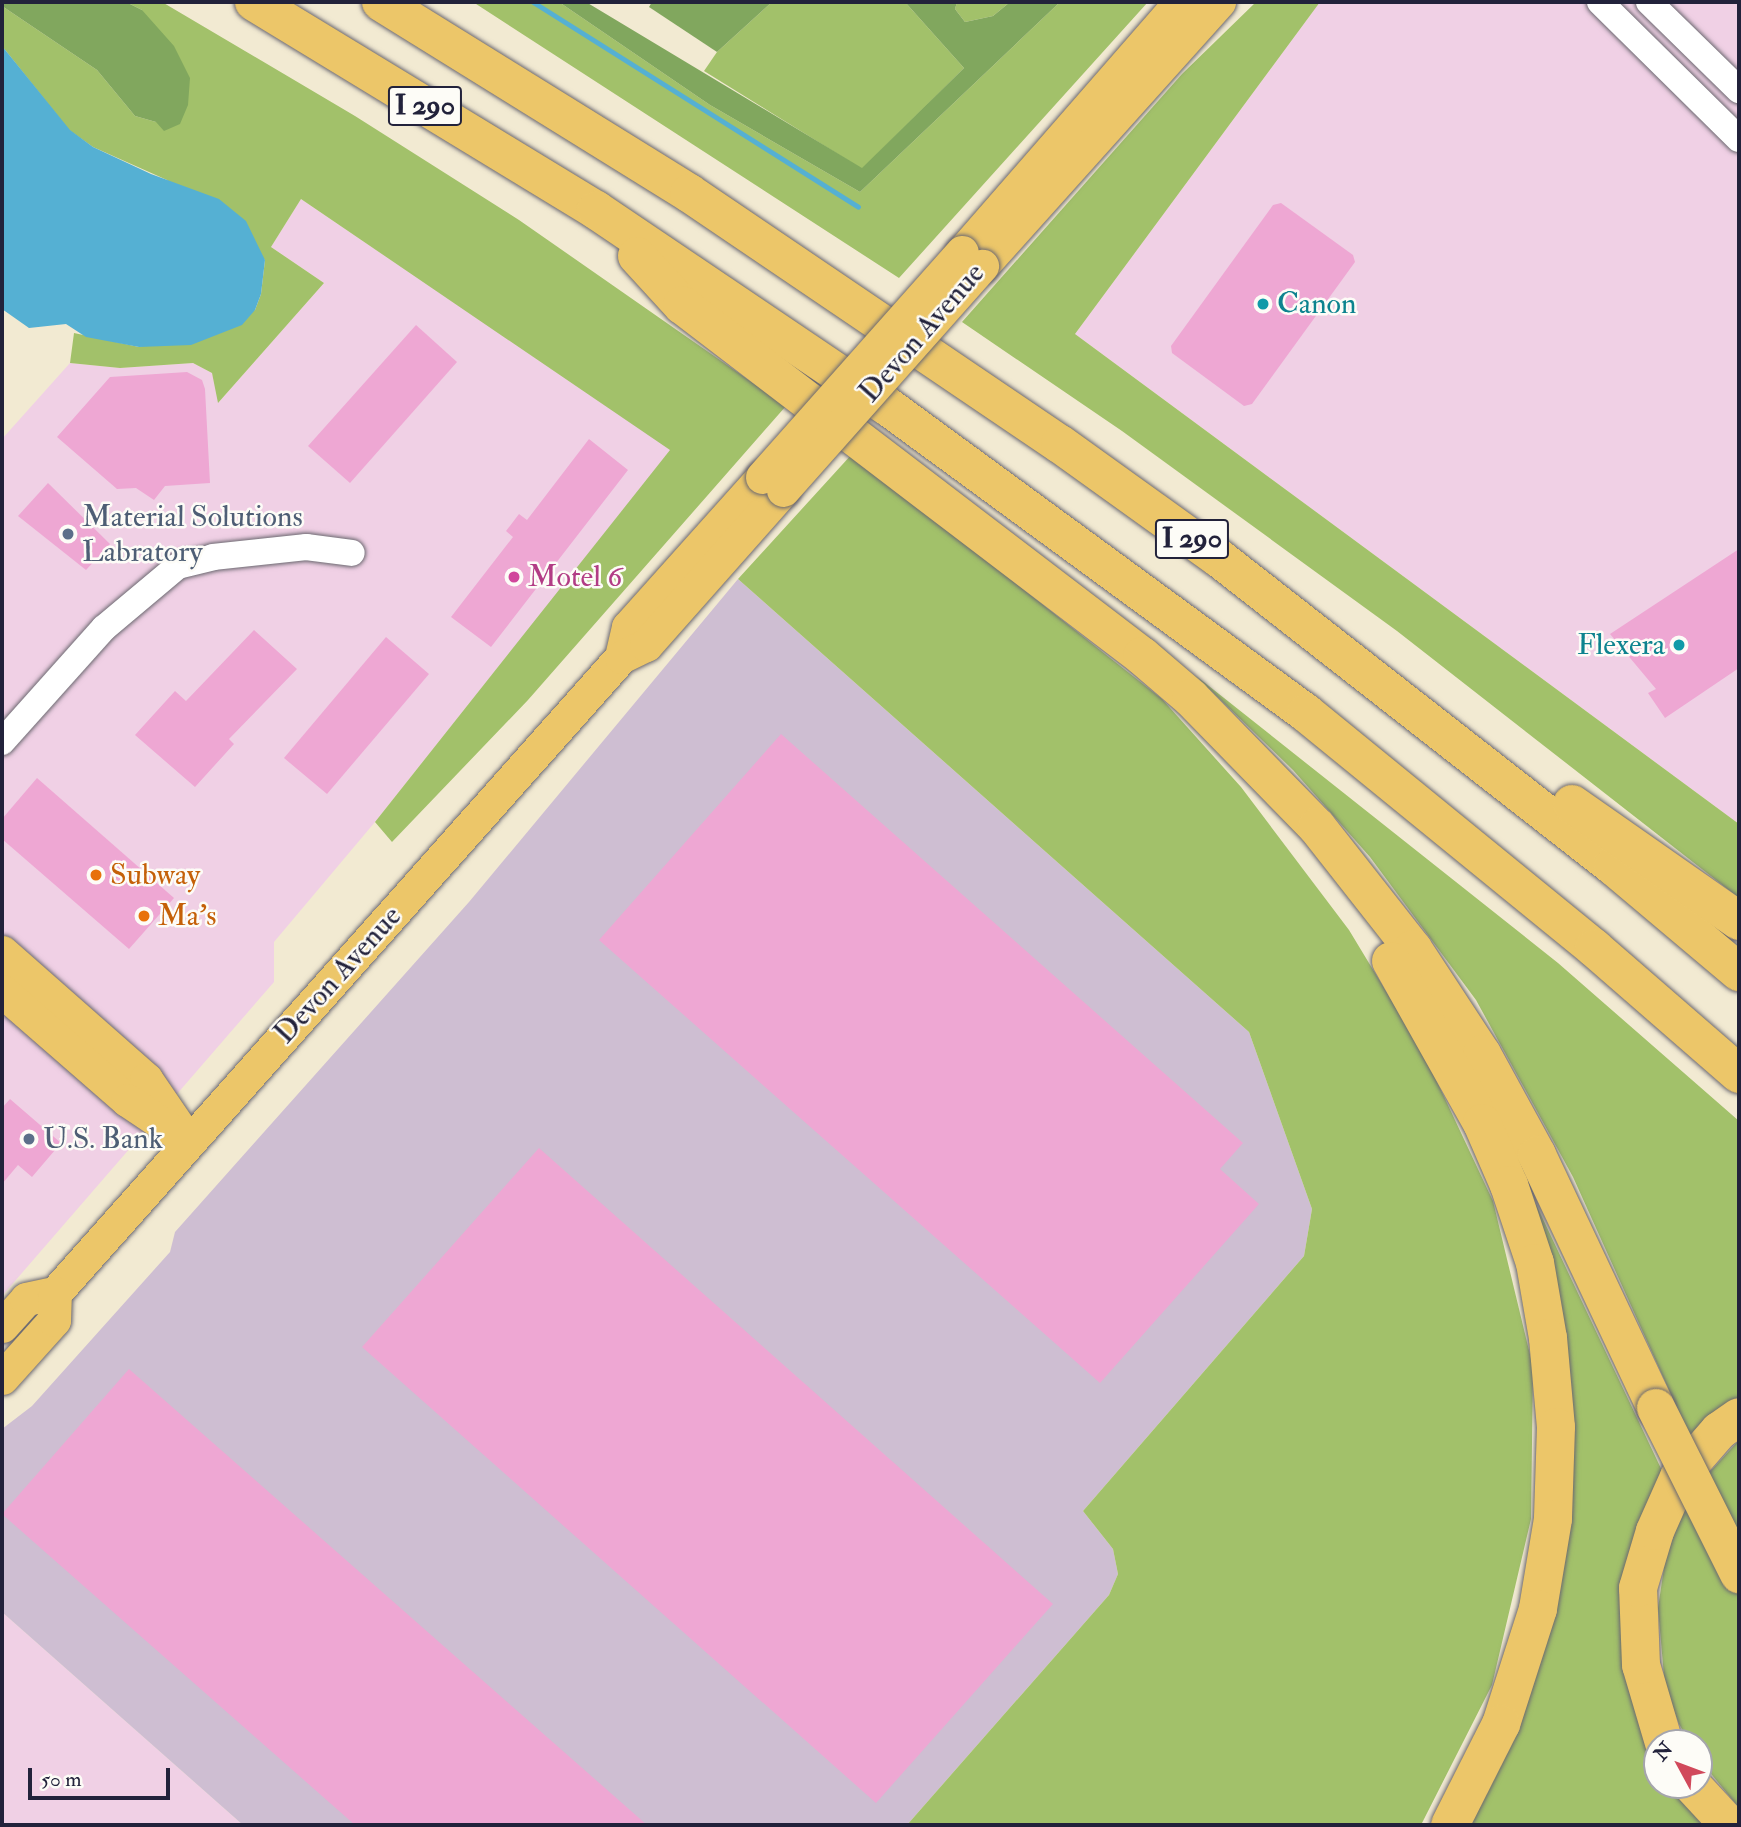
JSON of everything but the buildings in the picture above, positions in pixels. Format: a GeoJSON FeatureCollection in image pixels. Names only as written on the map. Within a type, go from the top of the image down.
{"type":"FeatureCollection","features":[{"type":"Feature","properties":{"kind":"highway","name":"I 290"},"geometry":{"type":"LineString","coordinates":[[254,2],[596,210],[887,406],[1306,713],[1594,948],[1739,1074]]}},
{"type":"Feature","properties":{"kind":"highway","name":"I 290"},"geometry":{"type":"LineString","coordinates":[[381,2],[626,152],[1060,444],[1292,615],[1613,866],[1739,972]]}},
{"type":"Feature","properties":{"kind":"highway"},"geometry":{"type":"LineString","coordinates":[[596,210],[682,305],[956,510],[1191,698],[1317,827],[1421,961],[1482,1054],[1537,1156],[1656,1408],[1739,1574]]}},
{"type":"Feature","properties":{"kind":"highway"},"geometry":{"type":"LineString","coordinates":[[1292,615],[1739,921]]}},
{"type":"Feature","properties":{"kind":"highway"},"geometry":{"type":"LineString","coordinates":[[1191,698],[1338,881],[1400,974],[1482,1123],[1535,1263],[1548,1338],[1556,1427],[1553,1518],[1538,1609],[1521,1674],[1480,1770],[1450,1825]]}},
{"type":"Feature","properties":{"kind":"highway"},"geometry":{"type":"LineString","coordinates":[[1660,1729],[1641,1665],[1639,1588],[1655,1531],[1679,1478],[1719,1431],[1739,1417]]}},
{"type":"Feature","properties":{"kind":"highway"},"geometry":{"type":"LineString","coordinates":[[1705,1799],[1729,1825]]}},
{"type":"Feature","properties":{"kind":"main road","name":"Devon Avenue"},"geometry":{"type":"LineString","coordinates":[[972,259],[1180,2]]}},
{"type":"Feature","properties":{"kind":"main road","name":"Devon Avenue"},"geometry":{"type":"LineString","coordinates":[[55,1293],[621,657],[628,626],[773,484],[972,259],[1219,2]]}},
{"type":"Feature","properties":{"kind":"main road"},"geometry":{"type":"LineString","coordinates":[[2,952],[146,1079],[189,1142]]}},
{"type":"Feature","properties":{"kind":"main road"},"geometry":{"type":"LineString","coordinates":[[2,991],[127,1100],[189,1142]]}},
{"type":"Feature","properties":{"kind":"main road"},"geometry":{"type":"LineString","coordinates":[[2,1326],[26,1299],[55,1293],[54,1320],[2,1378]]}},
{"type":"Feature","properties":{"kind":"street"},"geometry":{"type":"LineString","coordinates":[[1601,2],[1701,97],[1739,139]]}},
{"type":"Feature","properties":{"kind":"street"},"geometry":{"type":"LineString","coordinates":[[1649,2],[1735,74],[1701,97]]}},
{"type":"Feature","properties":{"kind":"street"},"geometry":{"type":"LineString","coordinates":[[2,742],[104,628],[178,566],[213,557],[306,547],[352,553]]}},
{"type":"Feature","properties":{"kind":"shaded area"},"geometry":{"type":"Polygon","coordinates":[[[1320,2],[1739,2],[1739,824],[1075,334],[1320,2]]]}},
{"type":"Feature","properties":{"kind":"shaded area"},"geometry":{"type":"Polygon","coordinates":[[[301,199],[671,450],[375,822],[274,942],[274,982],[2,1296],[2,439],[70,363],[120,368],[193,363],[212,373],[219,402],[324,283],[271,247],[301,199]]]}},
{"type":"Feature","properties":{"kind":"shaded area"},"geometry":{"type":"Polygon","coordinates":[[[738,579],[1249,1032],[1312,1209],[1304,1256],[1083,1511],[1113,1549],[1118,1574],[1109,1595],[907,1825],[243,1825],[2,1612],[2,1429],[32,1406],[170,1252],[175,1232],[469,902],[738,579]]]}},
{"type":"Feature","properties":{"kind":"shaded area"},"geometry":{"type":"Polygon","coordinates":[[[2,1612],[243,1825],[2,1825],[2,1612]]]}},
{"type":"Feature","properties":{"kind":"green space"},"geometry":{"type":"Polygon","coordinates":[[[2,2],[126,2],[142,10],[174,46],[190,78],[188,105],[180,124],[164,131],[156,122],[135,116],[97,70],[2,6],[2,2]]]}},
{"type":"Feature","properties":{"kind":"green space"},"geometry":{"type":"Polygon","coordinates":[[[126,2],[162,2],[355,116],[519,220],[786,406],[528,700],[392,842],[375,822],[670,450],[301,199],[271,247],[324,283],[218,403],[212,373],[193,363],[120,368],[70,363],[74,333],[139,347],[255,310],[261,294],[265,260],[167,180],[93,147],[69,130],[2,46],[2,6],[97,70],[135,116],[156,122],[142,10],[126,2]]]}},
{"type":"Feature","properties":{"kind":"green space"},"geometry":{"type":"Polygon","coordinates":[[[473,2],[559,2],[710,105],[860,192],[1060,2],[1148,2],[899,278],[473,2]]]}},
{"type":"Feature","properties":{"kind":"green space"},"geometry":{"type":"Polygon","coordinates":[[[559,2],[586,2],[862,168],[964,68],[905,2],[957,2],[955,9],[965,22],[993,16],[1010,2],[1060,2],[860,192],[710,105],[559,2]]]}},
{"type":"Feature","properties":{"kind":"green space"},"geometry":{"type":"Polygon","coordinates":[[[652,2],[772,2],[717,52],[649,7],[652,2]]]}},
{"type":"Feature","properties":{"kind":"green space"},"geometry":{"type":"Polygon","coordinates":[[[772,2],[905,2],[964,68],[862,169],[704,71],[717,52],[772,2]]]}},
{"type":"Feature","properties":{"kind":"green space"},"geometry":{"type":"Polygon","coordinates":[[[957,2],[1010,2],[993,16],[965,22],[955,9],[957,2]]]}},
{"type":"Feature","properties":{"kind":"green space"},"geometry":{"type":"Polygon","coordinates":[[[1256,2],[1320,2],[1075,334],[1739,824],[1739,898],[1397,631],[1122,431],[962,322],[1182,74],[1256,2]]]}},
{"type":"Feature","properties":{"kind":"green space"},"geometry":{"type":"Polygon","coordinates":[[[852,454],[1162,699],[1241,787],[1349,930],[1424,1054],[1493,1201],[1533,1367],[1531,1519],[1492,1685],[1421,1825],[907,1825],[1109,1595],[1118,1574],[1113,1549],[1083,1511],[1304,1256],[1312,1209],[1249,1032],[738,579],[852,454]]]}},
{"type":"Feature","properties":{"kind":"green space"},"geometry":{"type":"Polygon","coordinates":[[[1195,675],[1558,963],[1739,1121],[1739,1396],[1692,1441],[1573,1177],[1476,1000],[1370,857],[1293,770],[1195,675]]]}},
{"type":"Feature","properties":{"kind":"green space"},"geometry":{"type":"Polygon","coordinates":[[[1514,1158],[1666,1479],[1634,1545],[1647,1729],[1643,1729],[1643,1799],[1683,1799],[1705,1825],[1469,1825],[1566,1544],[1514,1158]]]}},
{"type":"Feature","properties":{"kind":"green space"},"geometry":{"type":"Polygon","coordinates":[[[1739,1440],[1739,1808],[1713,1776],[1713,1729],[1682,1729],[1665,1687],[1658,1608],[1665,1561],[1681,1515],[1708,1474],[1739,1440]]]}},
{"type":"Feature","properties":{"kind":"water"},"geometry":{"type":"Polygon","coordinates":[[[2,46],[70,130],[93,147],[151,174],[219,199],[246,221],[265,260],[261,294],[255,310],[242,325],[191,345],[139,347],[86,337],[66,324],[29,328],[2,309],[2,46]]]}},
{"type":"Feature","properties":{"kind":"waterway"},"geometry":{"type":"LineString","coordinates":[[533,2],[858,207]]}},
{"type":"Feature","properties":{"kind":"place","name":"Canon"},"geometry":{"type":"Point","coordinates":[1263,304]}},
{"type":"Feature","properties":{"kind":"place","name":"Material Solutions Labratory"},"geometry":{"type":"Point","coordinates":[68,534]}},
{"type":"Feature","properties":{"kind":"place","name":"Motel 6"},"geometry":{"type":"Point","coordinates":[514,577]}},
{"type":"Feature","properties":{"kind":"place","name":"Flexera"},"geometry":{"type":"Point","coordinates":[1679,645]}},
{"type":"Feature","properties":{"kind":"place","name":"Subway"},"geometry":{"type":"Point","coordinates":[96,875]}},
{"type":"Feature","properties":{"kind":"place","name":"Ma's"},"geometry":{"type":"Point","coordinates":[144,916]}},
{"type":"Feature","properties":{"kind":"place","name":"U.S. Bank"},"geometry":{"type":"Point","coordinates":[29,1139]}}]}
